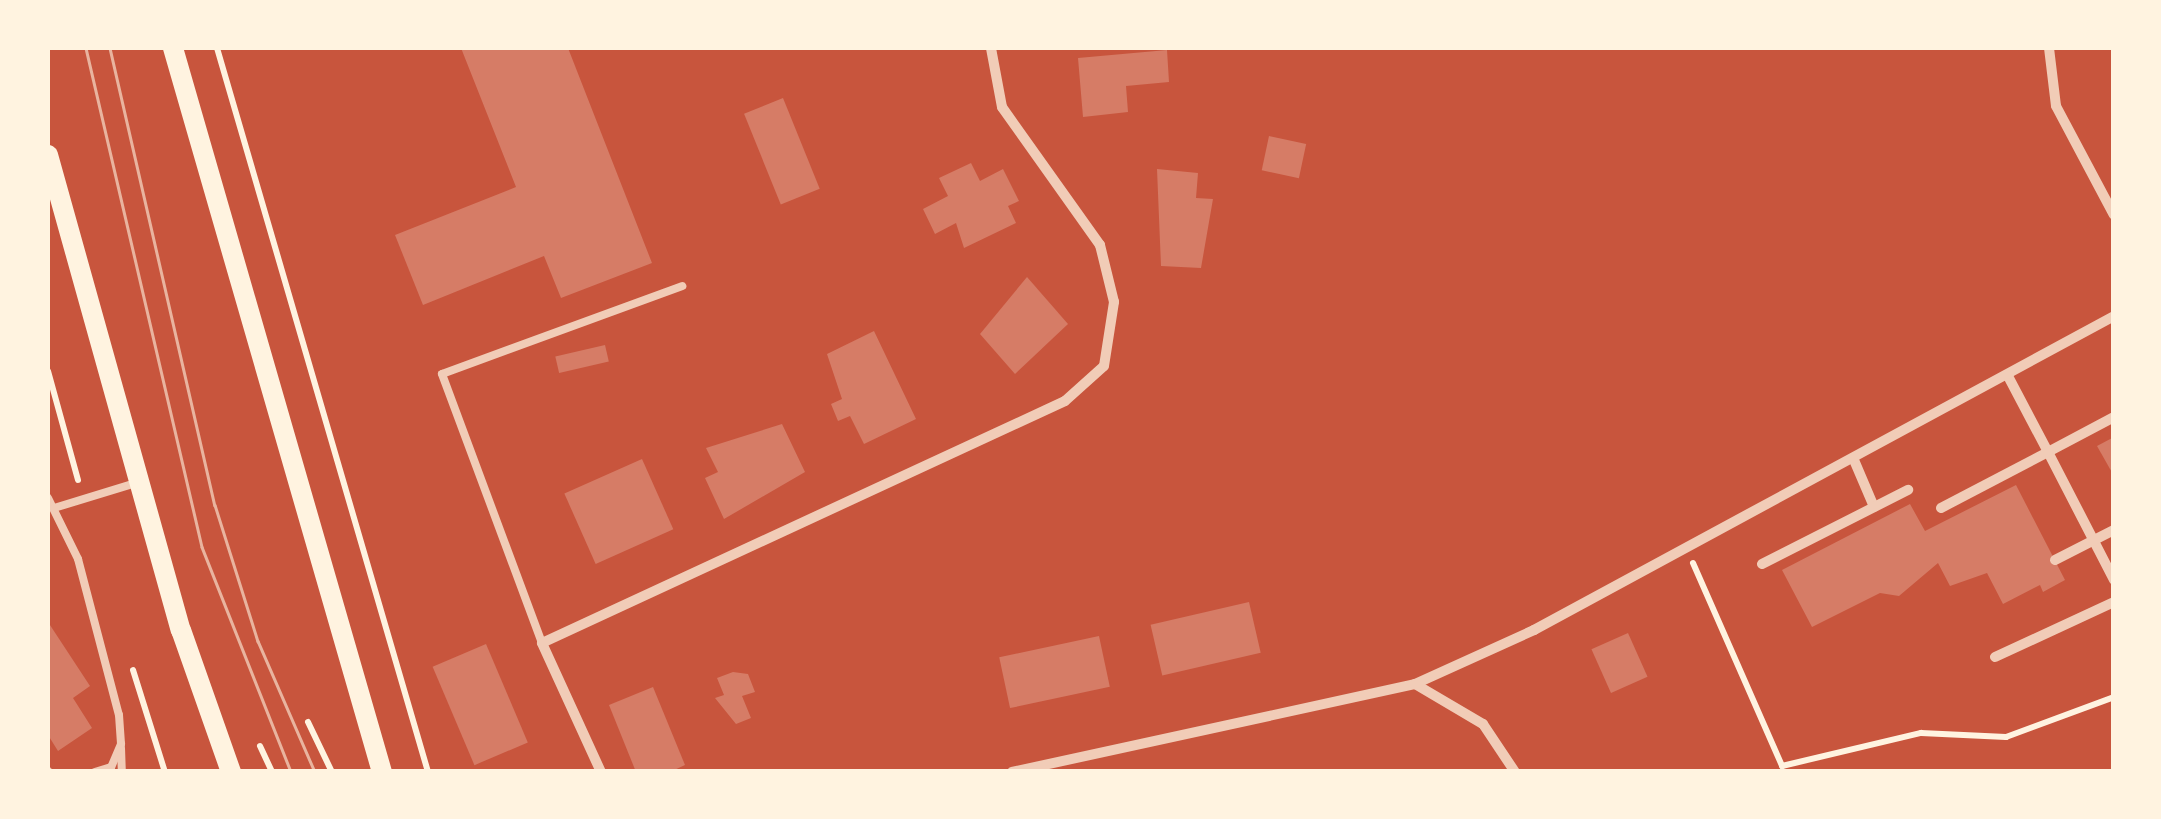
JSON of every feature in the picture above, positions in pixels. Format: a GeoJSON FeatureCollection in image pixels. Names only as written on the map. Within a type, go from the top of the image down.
{"type":"FeatureCollection","features":[{"type":"Feature","properties":{"kind":"main road"},"geometry":{"type":"LineString","coordinates":[[173,48],[382,772]]}},
{"type":"Feature","properties":{"kind":"main road"},"geometry":{"type":"LineString","coordinates":[[48,154],[139,482],[230,772]]}},
{"type":"Feature","properties":{"kind":"street"},"geometry":{"type":"LineString","coordinates":[[601,772],[542,643],[1065,402],[1104,366],[1114,302],[1100,245],[1002,107],[991,48]]}},
{"type":"Feature","properties":{"kind":"street"},"geometry":{"type":"LineString","coordinates":[[2049,48],[2056,106],[2114,214]]}},
{"type":"Feature","properties":{"kind":"street"},"geometry":{"type":"LineString","coordinates":[[1012,772],[1416,684],[1854,460],[2114,316]]}},
{"type":"Feature","properties":{"kind":"street"},"geometry":{"type":"LineString","coordinates":[[2008,376],[2114,580]]}},
{"type":"Feature","properties":{"kind":"street"},"geometry":{"type":"LineString","coordinates":[[1941,508],[2114,417]]}},
{"type":"Feature","properties":{"kind":"street"},"geometry":{"type":"LineString","coordinates":[[1854,460],[1874,507]]}},
{"type":"Feature","properties":{"kind":"street"},"geometry":{"type":"LineString","coordinates":[[1762,564],[1908,490]]}},
{"type":"Feature","properties":{"kind":"street"},"geometry":{"type":"LineString","coordinates":[[2055,560],[2114,530]]}},
{"type":"Feature","properties":{"kind":"street"},"geometry":{"type":"LineString","coordinates":[[1996,657],[2114,602]]}},
{"type":"Feature","properties":{"kind":"street"},"geometry":{"type":"LineString","coordinates":[[1416,684],[1483,724],[1515,772]]}},
{"type":"Feature","properties":{"kind":"lane"},"geometry":{"type":"LineString","coordinates":[[542,643],[442,374],[682,286]]}},
{"type":"Feature","properties":{"kind":"lane"},"geometry":{"type":"LineString","coordinates":[[54,508],[139,482]]}},
{"type":"Feature","properties":{"kind":"lane"},"geometry":{"type":"LineString","coordinates":[[48,498],[78,559],[121,744],[122,772]]}},
{"type":"Feature","properties":{"kind":"lane"},"geometry":{"type":"LineString","coordinates":[[96,772],[111,766],[121,744]]}},
{"type":"Feature","properties":{"kind":"path"},"geometry":{"type":"LineString","coordinates":[[216,48],[428,772]]}},
{"type":"Feature","properties":{"kind":"path"},"geometry":{"type":"LineString","coordinates":[[1685,545],[1782,766],[1920,733],[2006,737],[2114,697]]}},
{"type":"Feature","properties":{"kind":"path"},"geometry":{"type":"LineString","coordinates":[[308,722],[332,772]]}},
{"type":"Feature","properties":{"kind":"path"},"geometry":{"type":"LineString","coordinates":[[260,746],[272,772]]}},
{"type":"Feature","properties":{"kind":"building"},"geometry":{"type":"Polygon","coordinates":[[[461,48],[568,48],[652,263],[561,298],[544,256],[423,305],[395,235],[516,187],[461,48]]]}},
{"type":"Feature","properties":{"kind":"building"},"geometry":{"type":"Polygon","coordinates":[[[1167,50],[1169,82],[1126,86],[1128,112],[1083,117],[1078,58],[1167,50]]]}},
{"type":"Feature","properties":{"kind":"building"},"geometry":{"type":"Polygon","coordinates":[[[783,98],[820,189],[781,205],[744,114],[783,98]]]}},
{"type":"Feature","properties":{"kind":"building"},"geometry":{"type":"Polygon","coordinates":[[[1269,136],[1306,144],[1299,178],[1262,170],[1269,136]]]}},
{"type":"Feature","properties":{"kind":"building"},"geometry":{"type":"Polygon","coordinates":[[[971,163],[980,181],[1003,169],[1019,201],[1008,206],[1016,223],[964,248],[956,223],[935,234],[923,209],[948,196],[939,178],[971,163]]]}},
{"type":"Feature","properties":{"kind":"building"},"geometry":{"type":"Polygon","coordinates":[[[1157,169],[1198,173],[1196,198],[1213,199],[1201,268],[1161,266],[1157,169]]]}},
{"type":"Feature","properties":{"kind":"building"},"geometry":{"type":"Polygon","coordinates":[[[1027,277],[1068,324],[1015,374],[980,334],[1027,277]]]}},
{"type":"Feature","properties":{"kind":"building"},"geometry":{"type":"Polygon","coordinates":[[[874,331],[916,419],[864,444],[850,416],[838,421],[831,404],[842,399],[827,354],[874,331]]]}},
{"type":"Feature","properties":{"kind":"building"},"geometry":{"type":"Polygon","coordinates":[[[605,345],[609,362],[559,373],[555,356],[605,345]]]}},
{"type":"Feature","properties":{"kind":"building"},"geometry":{"type":"Polygon","coordinates":[[[782,424],[805,472],[724,519],[705,478],[718,472],[706,448],[782,424]]]}},
{"type":"Feature","properties":{"kind":"building"},"geometry":{"type":"Polygon","coordinates":[[[2114,437],[2114,476],[2097,446],[2114,437]]]}},
{"type":"Feature","properties":{"kind":"building"},"geometry":{"type":"Polygon","coordinates":[[[642,459],[673,529],[596,564],[564,494],[642,459]]]}},
{"type":"Feature","properties":{"kind":"building"},"geometry":{"type":"Polygon","coordinates":[[[2016,485],[2065,580],[2043,592],[2040,585],[2003,604],[1987,573],[1950,586],[1938,563],[1899,596],[1880,593],[1812,627],[1782,570],[1910,504],[1925,531],[2016,485]]]}},
{"type":"Feature","properties":{"kind":"building"},"geometry":{"type":"Polygon","coordinates":[[[1249,602],[1261,653],[1162,675],[1151,625],[1249,602]]]}},
{"type":"Feature","properties":{"kind":"building"},"geometry":{"type":"Polygon","coordinates":[[[48,622],[90,686],[73,698],[92,728],[58,751],[48,735],[48,622]]]}},
{"type":"Feature","properties":{"kind":"building"},"geometry":{"type":"Polygon","coordinates":[[[1628,633],[1648,677],[1611,693],[1591,649],[1628,633]]]}},
{"type":"Feature","properties":{"kind":"building"},"geometry":{"type":"Polygon","coordinates":[[[1099,636],[1110,687],[1010,708],[999,657],[1099,636]]]}},
{"type":"Feature","properties":{"kind":"building"},"geometry":{"type":"Polygon","coordinates":[[[486,644],[528,742],[474,765],[433,667],[486,644]]]}},
{"type":"Feature","properties":{"kind":"building"},"geometry":{"type":"Polygon","coordinates":[[[733,672],[748,674],[755,692],[742,696],[751,718],[736,724],[715,698],[724,695],[717,678],[733,672]]]}},
{"type":"Feature","properties":{"kind":"building"},"geometry":{"type":"Polygon","coordinates":[[[653,687],[685,765],[670,772],[636,772],[609,705],[653,687]]]}},
{"type":"Feature","properties":{"kind":"tram line"},"geometry":{"type":"LineString","coordinates":[[86,48],[202,547],[291,772]]}},
{"type":"Feature","properties":{"kind":"tram line"},"geometry":{"type":"LineString","coordinates":[[110,48],[215,505],[258,641],[315,772]]}}]}
